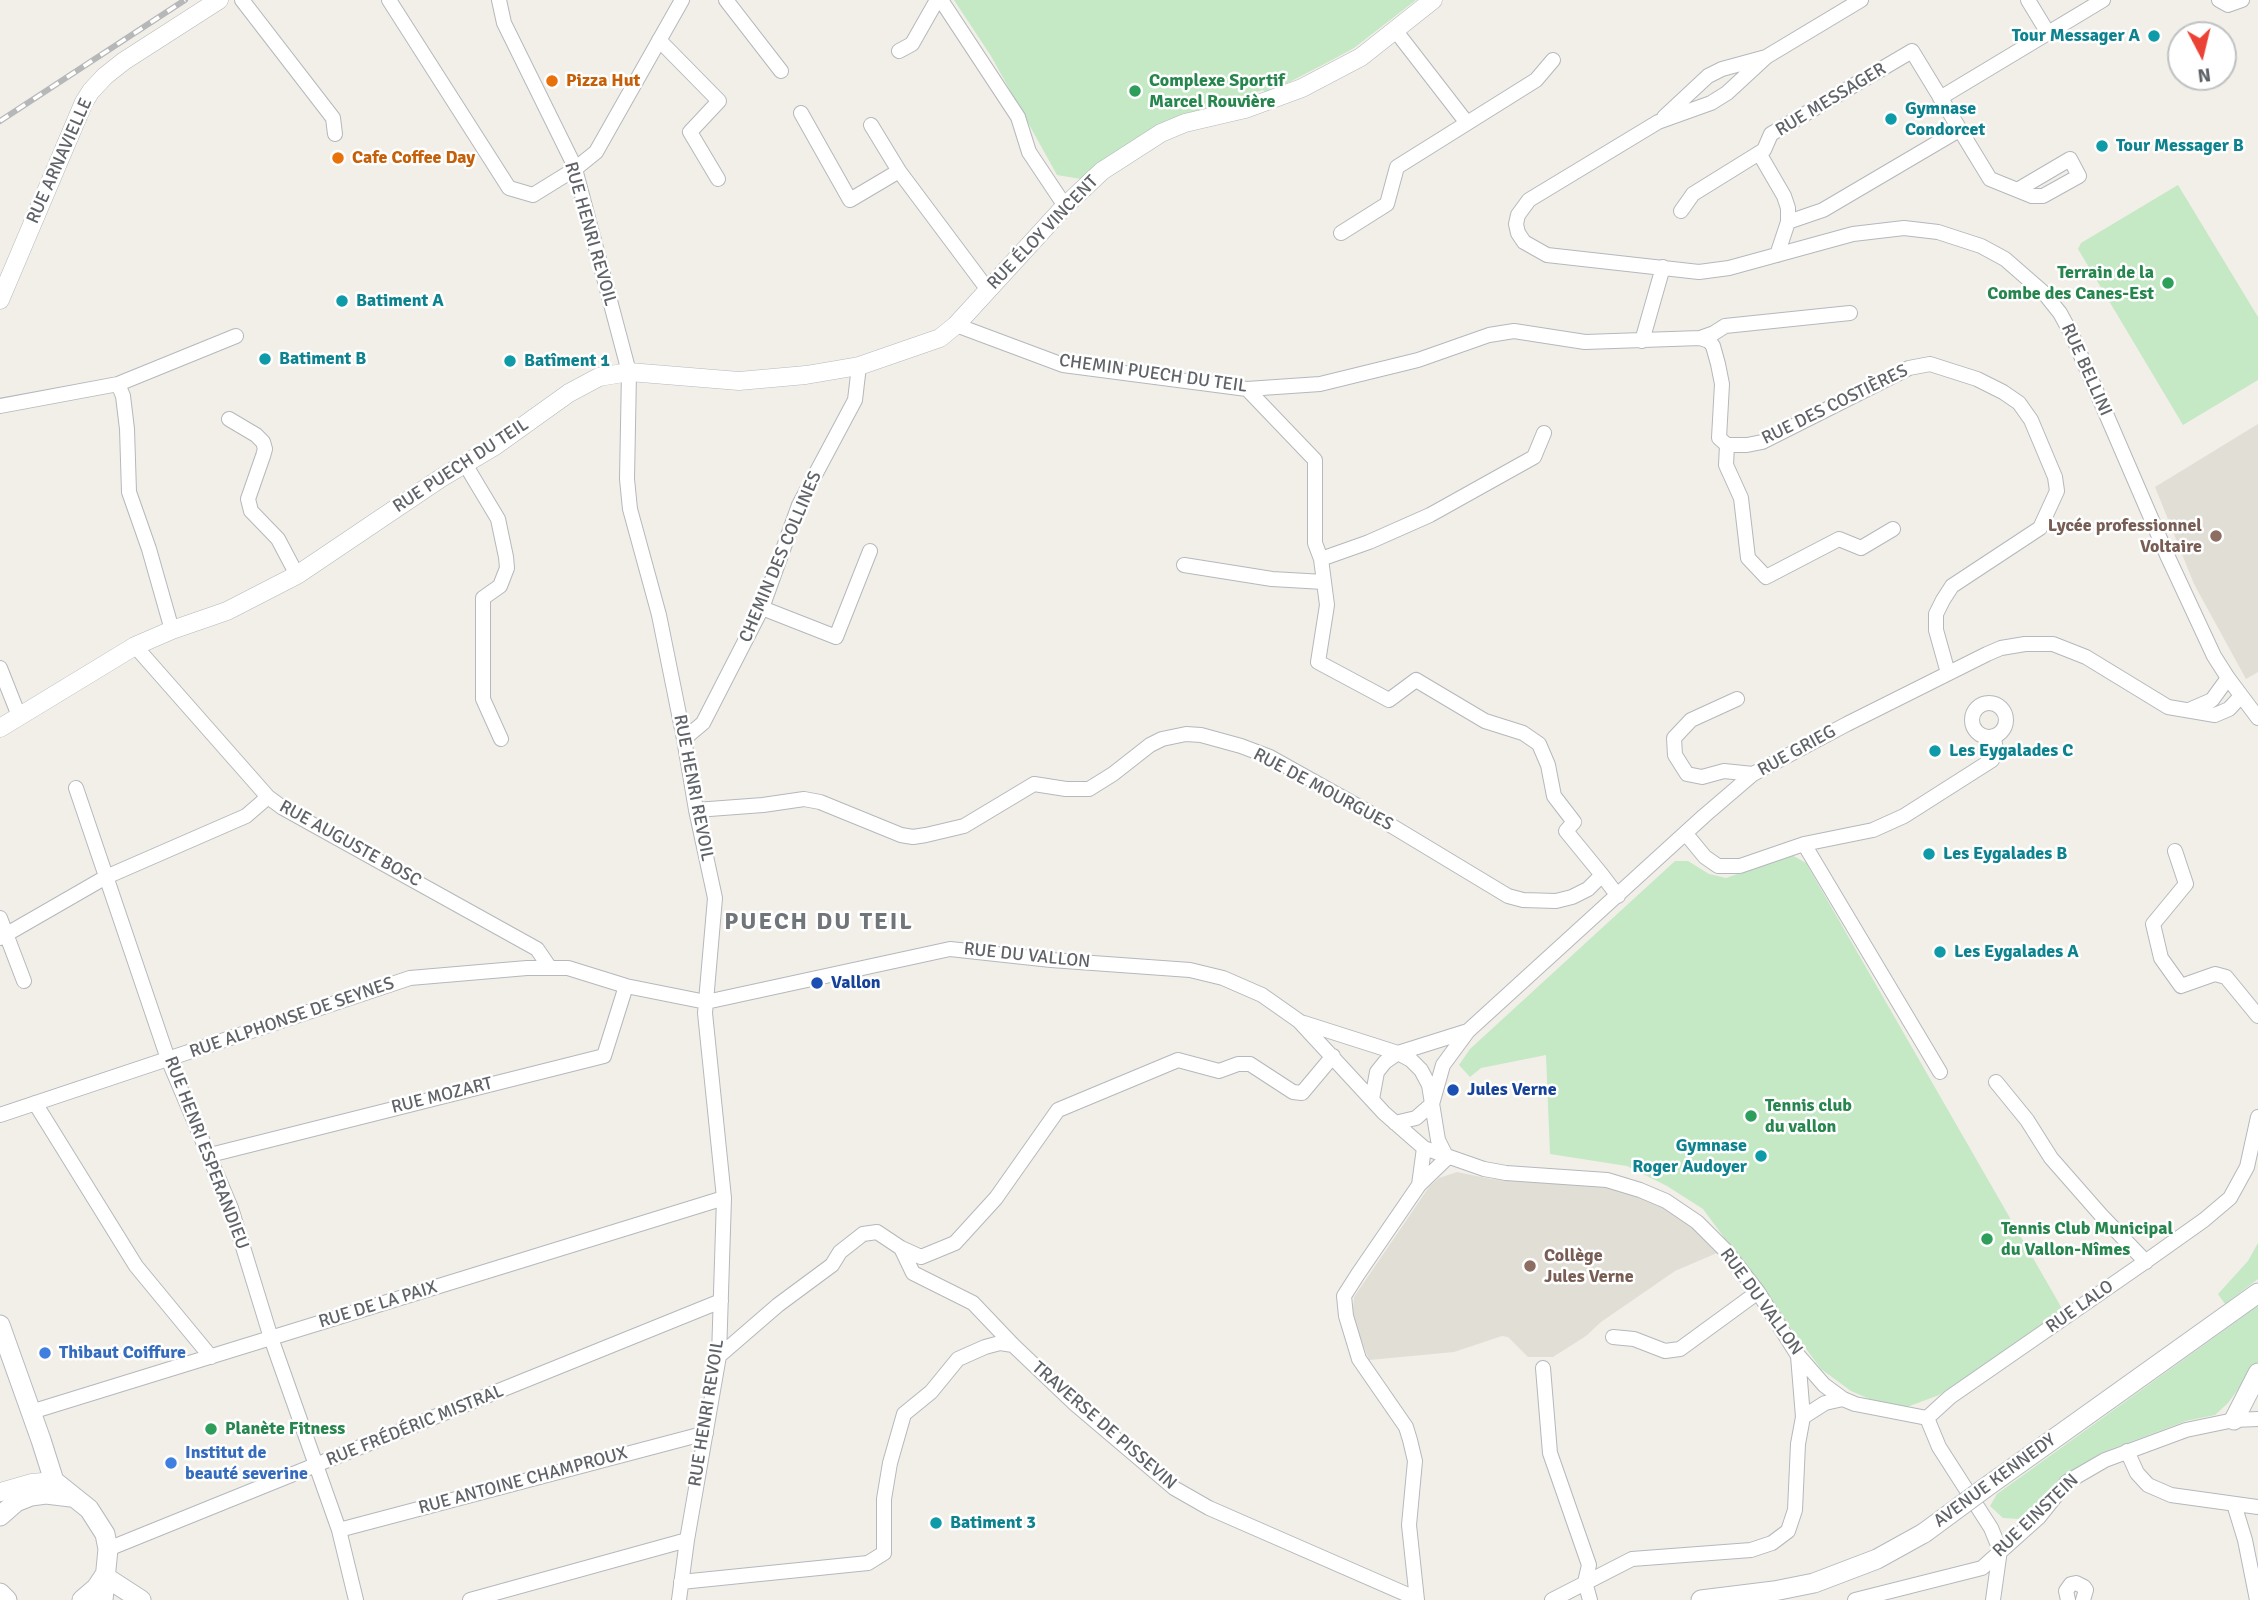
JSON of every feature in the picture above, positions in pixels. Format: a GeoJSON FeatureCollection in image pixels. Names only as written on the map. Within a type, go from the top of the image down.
{"type":"FeatureCollection","features":[{"type":"Feature","properties":{"kind":"main road","name":"AVENUE KENNEDY"},"geometry":{"type":"LineString","coordinates":[[1701,1600],[1814,1583],[1877,1559],[1924,1533],[2258,1293]]}},
{"type":"Feature","properties":{"kind":"main road"},"geometry":{"type":"LineString","coordinates":[[0,1325],[54,1481],[76,1498],[98,1521],[105,1534],[108,1549],[103,1600]]}},
{"type":"Feature","properties":{"kind":"main road"},"geometry":{"type":"LineString","coordinates":[[2234,1420],[2258,1373]]}},
{"type":"Feature","properties":{"kind":"main road"},"geometry":{"type":"LineString","coordinates":[[0,1516],[16,1502],[31,1496],[46,1493],[76,1498]]}},
{"type":"Feature","properties":{"kind":"main road"},"geometry":{"type":"LineString","coordinates":[[104,1576],[128,1598]]}},
{"type":"Feature","properties":{"kind":"main road"},"geometry":{"type":"LineString","coordinates":[[82,1600],[96,1588],[104,1576]]}},
{"type":"Feature","properties":{"kind":"main road"},"geometry":{"type":"LineString","coordinates":[[0,1593],[6,1600]]}},
{"type":"Feature","properties":{"kind":"street","name":"RUE ARNAVIELLE"},"geometry":{"type":"LineString","coordinates":[[0,300],[80,110],[91,91],[124,61],[219,0]]}},
{"type":"Feature","properties":{"kind":"street"},"geometry":{"type":"LineString","coordinates":[[242,0],[333,118],[335,134]]}},
{"type":"Feature","properties":{"kind":"street"},"geometry":{"type":"LineString","coordinates":[[388,0],[509,188],[533,195],[575,169],[596,152],[682,0]]}},
{"type":"Feature","properties":{"kind":"street","name":"RUE HENRI REVOIL"},"geometry":{"type":"LineString","coordinates":[[499,0],[504,23],[575,169],[629,372],[627,479],[630,509],[659,615],[715,898],[705,1013],[724,1198],[719,1356],[679,1600]]}},
{"type":"Feature","properties":{"kind":"street"},"geometry":{"type":"LineString","coordinates":[[726,0],[781,71]]}},
{"type":"Feature","properties":{"kind":"street"},"geometry":{"type":"LineString","coordinates":[[900,51],[912,44],[939,0],[1018,117],[1029,152],[1065,206]]}},
{"type":"Feature","properties":{"kind":"street","name":"RUE ÉLOY VINCENT"},"geometry":{"type":"LineString","coordinates":[[956,325],[1065,206],[1102,171],[1161,133],[1185,123],[1272,100],[1302,88],[1361,57],[1433,0]]}},
{"type":"Feature","properties":{"kind":"street"},"geometry":{"type":"LineString","coordinates":[[1658,122],[1711,103],[1727,93],[1766,57],[1861,0]]}},
{"type":"Feature","properties":{"kind":"street"},"geometry":{"type":"LineString","coordinates":[[2028,0],[2048,33]]}},
{"type":"Feature","properties":{"kind":"street"},"geometry":{"type":"LineString","coordinates":[[1940,98],[2103,0]]}},
{"type":"Feature","properties":{"kind":"street"},"geometry":{"type":"LineString","coordinates":[[2219,0],[2228,5],[2242,0]]}},
{"type":"Feature","properties":{"kind":"street"},"geometry":{"type":"LineString","coordinates":[[1395,30],[1467,123]]}},
{"type":"Feature","properties":{"kind":"street"},"geometry":{"type":"LineString","coordinates":[[659,40],[719,101],[690,132],[718,179]]}},
{"type":"Feature","properties":{"kind":"street","name":"RUE MESSAGER"},"geometry":{"type":"LineString","coordinates":[[1681,211],[1693,194],[1764,150],[1771,134],[1912,51],[1990,179],[2019,189]]}},
{"type":"Feature","properties":{"kind":"street"},"geometry":{"type":"LineString","coordinates":[[1658,122],[1708,76],[1722,69],[1766,57]]}},
{"type":"Feature","properties":{"kind":"street"},"geometry":{"type":"LineString","coordinates":[[1341,233],[1387,204],[1397,167],[1536,80],[1553,60]]}},
{"type":"Feature","properties":{"kind":"street"},"geometry":{"type":"LineString","coordinates":[[801,113],[850,200],[900,171]]}},
{"type":"Feature","properties":{"kind":"street","name":"RUE BELLINI"},"geometry":{"type":"LineString","coordinates":[[1658,122],[1529,200],[1518,215],[1516,224],[1524,242],[1547,256],[1699,272],[1729,268],[1853,233],[1904,228],[1938,232],[1981,246],[2005,259],[2035,284],[2060,313],[2214,656],[2258,718]]}},
{"type":"Feature","properties":{"kind":"street"},"geometry":{"type":"LineString","coordinates":[[871,125],[900,171],[988,290]]}},
{"type":"Feature","properties":{"kind":"street"},"geometry":{"type":"LineString","coordinates":[[1788,222],[1823,210],[1959,130]]}},
{"type":"Feature","properties":{"kind":"street"},"geometry":{"type":"LineString","coordinates":[[1759,153],[1788,208],[1788,222],[1777,255]]}},
{"type":"Feature","properties":{"kind":"street"},"geometry":{"type":"LineString","coordinates":[[1642,341],[1663,267]]}},
{"type":"Feature","properties":{"kind":"street","name":"CHEMIN PUECH DU TEIL"},"geometry":{"type":"LineString","coordinates":[[956,325],[1063,365],[1247,389],[1320,384],[1418,360],[1489,335],[1514,331],[1585,342],[1700,338],[1714,334],[1725,326],[1850,313]]}},
{"type":"Feature","properties":{"kind":"street","name":"RUE PUECH DU TEIL"},"geometry":{"type":"LineString","coordinates":[[0,729],[135,646],[227,611],[297,575],[495,446],[569,393],[599,377],[629,372],[739,381],[837,372],[940,338],[956,325]]}},
{"type":"Feature","properties":{"kind":"street"},"geometry":{"type":"LineString","coordinates":[[0,406],[118,384],[236,336]]}},
{"type":"Feature","properties":{"kind":"street"},"geometry":{"type":"LineString","coordinates":[[1700,338],[1709,341],[1713,346],[1718,364],[1722,384],[1719,438],[1727,445],[1726,465],[1741,498],[1748,558],[1766,577],[1839,539],[1861,548],[1892,529]]}},
{"type":"Feature","properties":{"kind":"street","name":"RUE DES COSTIÈRES"},"geometry":{"type":"LineString","coordinates":[[1727,445],[1747,445],[1776,437],[1868,388],[1909,368],[1920,366],[1930,365],[1977,379],[2019,403],[2031,419],[2055,477],[2057,491],[2040,528],[1952,586],[1943,600],[1936,614],[1936,630],[1948,673]]}},
{"type":"Feature","properties":{"kind":"street","name":"CHEMIN DES COLLINES"},"geometry":{"type":"LineString","coordinates":[[684,739],[703,723],[762,608],[799,505],[855,400],[859,366]]}},
{"type":"Feature","properties":{"kind":"street"},"geometry":{"type":"LineString","coordinates":[[118,384],[123,396],[129,492],[149,549],[172,630]]}},
{"type":"Feature","properties":{"kind":"street"},"geometry":{"type":"LineString","coordinates":[[1247,389],[1315,460],[1315,543],[1321,559],[1327,605],[1318,662],[1389,701],[1416,680],[1485,721],[1523,733],[1539,744],[1548,765],[1554,796],[1574,822],[1566,831],[1618,896]]}},
{"type":"Feature","properties":{"kind":"street"},"geometry":{"type":"LineString","coordinates":[[229,419],[256,435],[262,442],[265,450],[248,499],[251,510],[278,539],[297,575]]}},
{"type":"Feature","properties":{"kind":"street"},"geometry":{"type":"LineString","coordinates":[[1321,559],[1369,542],[1430,515],[1534,457],[1544,433]]}},
{"type":"Feature","properties":{"kind":"street"},"geometry":{"type":"LineString","coordinates":[[465,464],[498,519],[504,541],[507,568],[500,586],[483,598],[483,699],[501,739]]}},
{"type":"Feature","properties":{"kind":"street"},"geometry":{"type":"LineString","coordinates":[[762,608],[835,637],[870,551]]}},
{"type":"Feature","properties":{"kind":"street"},"geometry":{"type":"LineString","coordinates":[[1184,565],[1272,579],[1324,582]]}},
{"type":"Feature","properties":{"kind":"street","name":"RUE GRIEG"},"geometry":{"type":"LineString","coordinates":[[1432,1104],[1443,1065],[1468,1031],[1753,774],[2001,648],[2025,643],[2053,644],[2085,657],[2168,707],[2215,715],[2258,718]]}},
{"type":"Feature","properties":{"kind":"street"},"geometry":{"type":"LineString","coordinates":[[135,646],[268,797]]}},
{"type":"Feature","properties":{"kind":"street"},"geometry":{"type":"LineString","coordinates":[[0,668],[19,716]]}},
{"type":"Feature","properties":{"kind":"street"},"geometry":{"type":"LineString","coordinates":[[2188,711],[2212,700],[2228,678]]}},
{"type":"Feature","properties":{"kind":"street"},"geometry":{"type":"LineString","coordinates":[[2215,715],[2229,709],[2241,696]]}},
{"type":"Feature","properties":{"kind":"street"},"geometry":{"type":"LineString","coordinates":[[1737,699],[1691,720],[1674,738],[1675,755],[1687,774],[1702,777],[1724,771],[1753,774]]}},
{"type":"Feature","properties":{"kind":"street","name":"RUE DE MOURGUES"},"geometry":{"type":"LineString","coordinates":[[696,810],[804,799],[820,802],[901,835],[913,837],[964,826],[1034,784],[1089,789],[1162,739],[1186,734],[1201,735],[1270,757],[1372,814],[1507,896],[1523,900],[1556,901],[1588,889],[1602,875]]}},
{"type":"Feature","properties":{"kind":"street"},"geometry":{"type":"LineString","coordinates":[[1686,834],[1705,857],[1718,866],[1740,866],[1804,844],[1873,830],[1904,816],[1992,760],[1996,752],[1994,737]]}},
{"type":"Feature","properties":{"kind":"street","name":"RUE HENRI ESPERANDIEU"},"geometry":{"type":"LineString","coordinates":[[76,788],[168,1059],[210,1154],[230,1209],[271,1338],[339,1530],[356,1600]]}},
{"type":"Feature","properties":{"kind":"street","name":"RUE AUGUSTE BOSC"},"geometry":{"type":"LineString","coordinates":[[3,936],[106,877],[246,816],[268,797],[283,808],[537,949],[550,968]]}},
{"type":"Feature","properties":{"kind":"street"},"geometry":{"type":"LineString","coordinates":[[1804,844],[1940,1072]]}},
{"type":"Feature","properties":{"kind":"street"},"geometry":{"type":"LineString","coordinates":[[2175,851],[2186,884],[2153,924],[2161,958],[2181,986],[2215,974],[2226,976],[2258,1016]]}},
{"type":"Feature","properties":{"kind":"street"},"geometry":{"type":"LineString","coordinates":[[0,918],[3,936],[24,981]]}},
{"type":"Feature","properties":{"kind":"street","name":"RUE DU VALLON"},"geometry":{"type":"LineString","coordinates":[[706,1002],[950,949],[1051,960],[1190,970],[1223,978],[1262,995],[1299,1021],[1395,1124],[1424,1148],[1484,1170],[1606,1180],[1666,1201],[1697,1222],[1726,1251],[1758,1292],[1797,1354],[1824,1385],[1855,1404],[1927,1418]]}},
{"type":"Feature","properties":{"kind":"street"},"geometry":{"type":"LineString","coordinates":[[550,968],[568,968],[626,986],[706,1002]]}},
{"type":"Feature","properties":{"kind":"street","name":"RUE ALPHONSE DE SEYNES"},"geometry":{"type":"LineString","coordinates":[[0,1115],[410,978],[550,968]]}},
{"type":"Feature","properties":{"kind":"street","name":"RUE MOZART"},"geometry":{"type":"LineString","coordinates":[[210,1154],[604,1056],[626,986]]}},
{"type":"Feature","properties":{"kind":"street","name":"RUE DU VALLON"},"geometry":{"type":"LineString","coordinates":[[1299,1021],[1398,1053],[1411,1060],[1421,1070],[1429,1086],[1438,1140],[1447,1158]]}},
{"type":"Feature","properties":{"kind":"street","name":"RUE GRIEG"},"geometry":{"type":"LineString","coordinates":[[1398,1053],[1468,1031]]}},
{"type":"Feature","properties":{"kind":"street"},"geometry":{"type":"LineString","coordinates":[[1372,1100],[1377,1072],[1398,1053]]}},
{"type":"Feature","properties":{"kind":"street"},"geometry":{"type":"LineString","coordinates":[[719,1356],[778,1305],[832,1265],[840,1252],[863,1234],[877,1232],[921,1257],[955,1243],[996,1198],[1058,1110],[1178,1060],[1219,1071],[1238,1064],[1250,1064],[1293,1092],[1302,1093],[1333,1056]]}},
{"type":"Feature","properties":{"kind":"street"},"geometry":{"type":"LineString","coordinates":[[1996,1082],[2028,1120],[2051,1158],[2101,1216],[2146,1262]]}},
{"type":"Feature","properties":{"kind":"street"},"geometry":{"type":"LineString","coordinates":[[35,1103],[136,1266],[211,1356]]}},
{"type":"Feature","properties":{"kind":"street"},"geometry":{"type":"LineString","coordinates":[[1395,1124],[1416,1118],[1432,1104]]}},
{"type":"Feature","properties":{"kind":"street","name":"RUE LALO"},"geometry":{"type":"LineString","coordinates":[[1927,1418],[1950,1397],[2146,1262],[2230,1198],[2247,1167],[2258,1117]]}},
{"type":"Feature","properties":{"kind":"street"},"geometry":{"type":"LineString","coordinates":[[1419,1185],[1424,1148]]}},
{"type":"Feature","properties":{"kind":"street"},"geometry":{"type":"LineString","coordinates":[[1416,1599],[1409,1525],[1415,1461],[1406,1427],[1359,1360],[1346,1316],[1345,1296],[1419,1185],[1447,1158]]}},
{"type":"Feature","properties":{"kind":"street","name":"RUE DE LA PAIX"},"geometry":{"type":"LineString","coordinates":[[31,1412],[724,1198]]}},
{"type":"Feature","properties":{"kind":"street","name":"TRAVERSE DE PISSEVIN"},"geometry":{"type":"LineString","coordinates":[[901,1248],[913,1273],[973,1303],[1013,1345],[1110,1435],[1174,1488],[1192,1499],[1416,1599]]}},
{"type":"Feature","properties":{"kind":"street"},"geometry":{"type":"LineString","coordinates":[[1613,1337],[1634,1339],[1665,1351],[1681,1349],[1758,1292]]}},
{"type":"Feature","properties":{"kind":"street","name":"RUE FRÉDÉRIC MISTRAL"},"geometry":{"type":"LineString","coordinates":[[108,1549],[721,1301]]}},
{"type":"Feature","properties":{"kind":"street"},"geometry":{"type":"LineString","coordinates":[[681,1581],[868,1563],[884,1553],[886,1487],[904,1414],[931,1392],[958,1359],[985,1346],[1000,1343],[1013,1345]]}},
{"type":"Feature","properties":{"kind":"street"},"geometry":{"type":"LineString","coordinates":[[1552,1600],[1632,1559],[1751,1550],[1772,1543],[1788,1531],[1795,1510],[1798,1444],[1803,1417],[1797,1354]]}},
{"type":"Feature","properties":{"kind":"street"},"geometry":{"type":"LineString","coordinates":[[1543,1368],[1550,1453],[1589,1565],[1585,1582],[1590,1600]]}},
{"type":"Feature","properties":{"kind":"street"},"geometry":{"type":"LineString","coordinates":[[1803,1417],[1825,1403],[1843,1399]]}},
{"type":"Feature","properties":{"kind":"street"},"geometry":{"type":"LineString","coordinates":[[1927,1418],[1939,1447],[1991,1528],[2000,1550],[1993,1600]]}},
{"type":"Feature","properties":{"kind":"street","name":"RUE EINSTEIN"},"geometry":{"type":"LineString","coordinates":[[1855,1600],[1982,1568],[2039,1517],[2067,1482],[2127,1451],[2186,1430],[2234,1420],[2258,1419]]}},
{"type":"Feature","properties":{"kind":"street","name":"RUE ANTOINE CHAMPROUX"},"geometry":{"type":"LineString","coordinates":[[339,1530],[706,1433]]}},
{"type":"Feature","properties":{"kind":"street"},"geometry":{"type":"LineString","coordinates":[[2127,1451],[2137,1473],[2148,1485],[2171,1495],[2258,1507]]}},
{"type":"Feature","properties":{"kind":"street"},"geometry":{"type":"LineString","coordinates":[[0,1492],[32,1483],[54,1481]]}},
{"type":"Feature","properties":{"kind":"street"},"geometry":{"type":"LineString","coordinates":[[2234,1504],[2245,1539],[2257,1600]]}},
{"type":"Feature","properties":{"kind":"street"},"geometry":{"type":"LineString","coordinates":[[470,1600],[687,1540]]}},
{"type":"Feature","properties":{"kind":"street"},"geometry":{"type":"LineString","coordinates":[[2068,1600],[2066,1591],[2071,1584],[2076,1583],[2084,1587],[2083,1600]]}},
{"type":"Feature","properties":{"kind":"shaded area","name":"Lycée professionnel Voltaire"},"geometry":{"type":"Polygon","coordinates":[[[2258,424],[2258,672],[2246,679],[2194,584],[2155,487],[2258,424]]]}},
{"type":"Feature","properties":{"kind":"shaded area","name":"Collège Jules Verne"},"geometry":{"type":"Polygon","coordinates":[[[1457,1172],[1491,1179],[1605,1187],[1638,1195],[1669,1210],[1692,1227],[1717,1253],[1675,1271],[1553,1357],[1528,1357],[1508,1337],[1502,1336],[1454,1352],[1369,1360],[1356,1328],[1354,1297],[1429,1187],[1439,1178],[1457,1172]]]}},
{"type":"Feature","properties":{"kind":"green space","name":"Complexe Sportif Marcel Rouvière"},"geometry":{"type":"Polygon","coordinates":[[[954,0],[1416,0],[1354,48],[1330,61],[1276,89],[1265,92],[1263,90],[1168,120],[1096,165],[1081,179],[1057,175],[991,56],[954,0]]]}},
{"type":"Feature","properties":{"kind":"green space","name":"Terrain de la Combe des Canes-Est"},"geometry":{"type":"Polygon","coordinates":[[[2178,185],[2258,317],[2258,380],[2183,425],[2078,249],[2081,243],[2178,185]]]}},
{"type":"Feature","properties":{"kind":"green space","name":"Tennis club du vallon"},"geometry":{"type":"Polygon","coordinates":[[[1792,855],[1806,863],[2064,1312],[1939,1395],[1907,1407],[1879,1403],[1851,1391],[1821,1369],[1703,1209],[1667,1186],[1627,1166],[1550,1154],[1546,1055],[1481,1068],[1470,1077],[1459,1065],[1470,1049],[1675,861],[1688,861],[1709,874],[1726,878],[1792,855]]]}},
{"type":"Feature","properties":{"kind":"green space"},"geometry":{"type":"Polygon","coordinates":[[[2258,1243],[2258,1279],[2225,1304],[2218,1294],[2248,1261],[2258,1243]]]}},
{"type":"Feature","properties":{"kind":"green space"},"geometry":{"type":"Polygon","coordinates":[[[2258,1306],[2258,1362],[2228,1403],[2215,1415],[2186,1421],[2101,1453],[2059,1480],[2039,1506],[2019,1519],[2003,1518],[1990,1506],[1997,1494],[2258,1306]]]}},
{"type":"Feature","properties":{"kind":"railway"},"geometry":{"type":"LineString","coordinates":[[0,121],[185,0]]}},
{"type":"Feature","properties":{"kind":"place","name":"Tour Messager A"},"geometry":{"type":"Point","coordinates":[2154,36]}},
{"type":"Feature","properties":{"kind":"place","name":"Pizza Hut"},"geometry":{"type":"Point","coordinates":[552,81]}},
{"type":"Feature","properties":{"kind":"place","name":"Complexe Sportif Marcel Rouvière"},"geometry":{"type":"Point","coordinates":[1135,91]}},
{"type":"Feature","properties":{"kind":"place","name":"Gymnase Condorcet"},"geometry":{"type":"Point","coordinates":[1891,119]}},
{"type":"Feature","properties":{"kind":"place","name":"Tour Messager B"},"geometry":{"type":"Point","coordinates":[2102,146]}},
{"type":"Feature","properties":{"kind":"place","name":"Cafe Coffee Day"},"geometry":{"type":"Point","coordinates":[338,158]}},
{"type":"Feature","properties":{"kind":"place","name":"Terrain de la Combe des Canes-Est"},"geometry":{"type":"Point","coordinates":[2168,283]}},
{"type":"Feature","properties":{"kind":"place","name":"Batiment A"},"geometry":{"type":"Point","coordinates":[342,301]}},
{"type":"Feature","properties":{"kind":"place","name":"Batiment B"},"geometry":{"type":"Point","coordinates":[265,359]}},
{"type":"Feature","properties":{"kind":"place","name":"Batîment 1"},"geometry":{"type":"Point","coordinates":[510,361]}},
{"type":"Feature","properties":{"kind":"place","name":"Lycée professionnel Voltaire"},"geometry":{"type":"Point","coordinates":[2216,536]}},
{"type":"Feature","properties":{"kind":"place","name":"Les Eygalades C"},"geometry":{"type":"Point","coordinates":[1935,751]}},
{"type":"Feature","properties":{"kind":"place","name":"Les Eygalades B"},"geometry":{"type":"Point","coordinates":[1929,854]}},
{"type":"Feature","properties":{"kind":"place","name":"Les Eygalades A"},"geometry":{"type":"Point","coordinates":[1940,952]}},
{"type":"Feature","properties":{"kind":"place","name":"Vallon"},"geometry":{"type":"Point","coordinates":[817,983]}},
{"type":"Feature","properties":{"kind":"place","name":"Jules Verne"},"geometry":{"type":"Point","coordinates":[1453,1090]}},
{"type":"Feature","properties":{"kind":"place","name":"Tennis club du vallon"},"geometry":{"type":"Point","coordinates":[1751,1116]}},
{"type":"Feature","properties":{"kind":"place","name":"Gymnase Roger Audoyer"},"geometry":{"type":"Point","coordinates":[1761,1156]}},
{"type":"Feature","properties":{"kind":"place","name":"Tennis Club Municipal du Vallon-Nîmes"},"geometry":{"type":"Point","coordinates":[1987,1239]}},
{"type":"Feature","properties":{"kind":"place","name":"Collège Jules Verne"},"geometry":{"type":"Point","coordinates":[1530,1266]}},
{"type":"Feature","properties":{"kind":"place","name":"Thibaut Coiffure"},"geometry":{"type":"Point","coordinates":[45,1353]}},
{"type":"Feature","properties":{"kind":"place","name":"Planète Fitness"},"geometry":{"type":"Point","coordinates":[211,1429]}},
{"type":"Feature","properties":{"kind":"place","name":"Institut de beauté severine"},"geometry":{"type":"Point","coordinates":[171,1463]}},
{"type":"Feature","properties":{"kind":"place","name":"Batiment 3"},"geometry":{"type":"Point","coordinates":[936,1523]}},
{"type":"Feature","properties":{"kind":"district","name":"PUECH DU TEIL"},"geometry":{"type":"Point","coordinates":[819,923]}}]}
